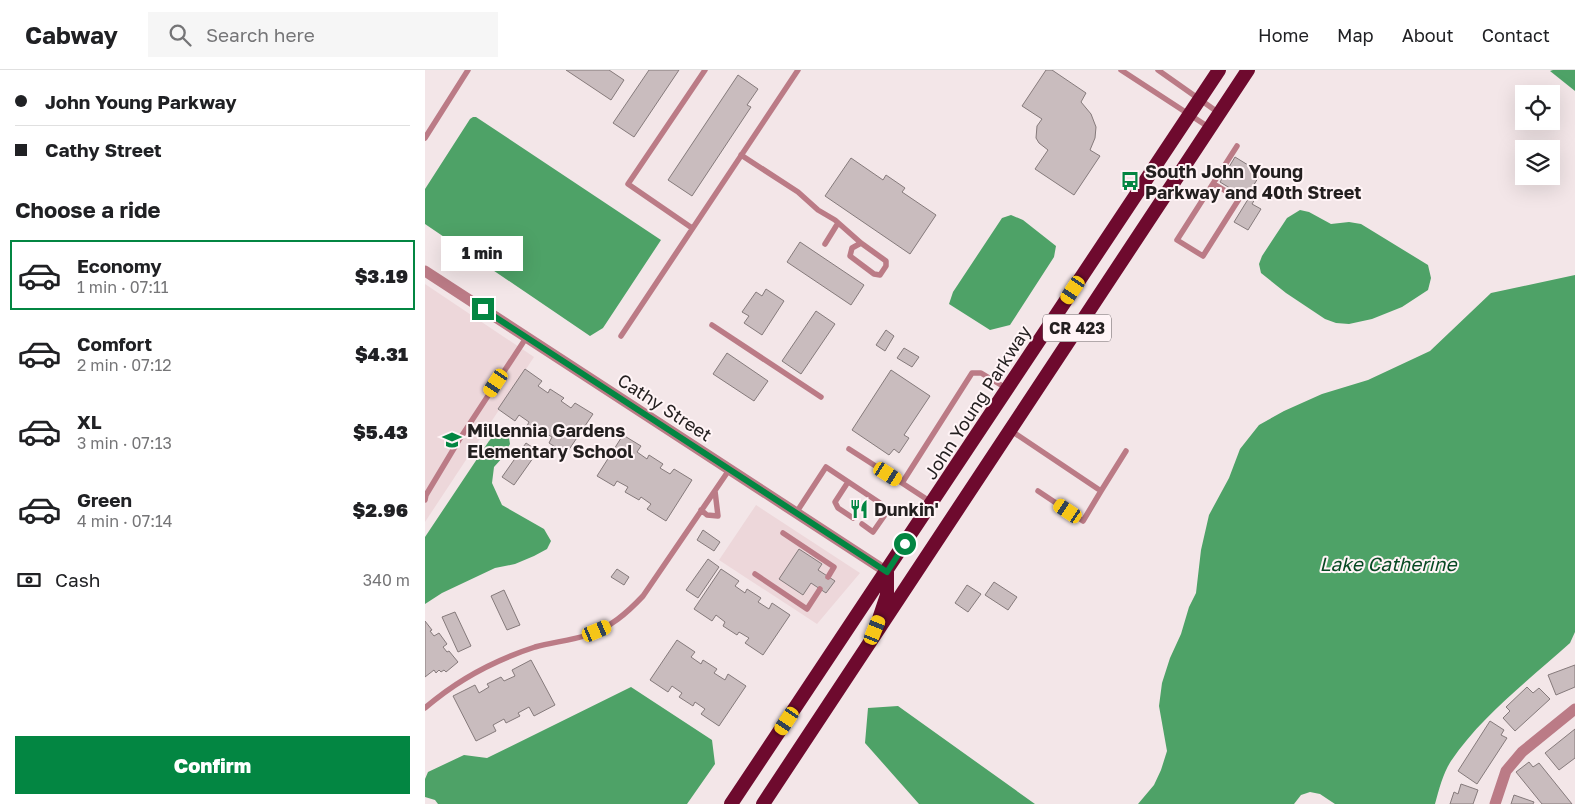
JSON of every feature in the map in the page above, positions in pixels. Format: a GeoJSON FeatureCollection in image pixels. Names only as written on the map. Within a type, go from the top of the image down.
{"type":"FeatureCollection","features":[{"type":"Feature","properties":{"kind":"highway","name":"John Young Parkway"},"geometry":{"type":"LineString","coordinates":[[731,804],[1219,70]]}},
{"type":"Feature","properties":{"kind":"highway","name":"CR 423"},"geometry":{"type":"LineString","coordinates":[[763,804],[1247,70]]}},
{"type":"Feature","properties":{"kind":"highway"},"geometry":{"type":"LineString","coordinates":[[869,643],[887,595],[887,572]]}},
{"type":"Feature","properties":{"kind":"street","name":"Cathy Street"},"geometry":{"type":"LineString","coordinates":[[425,271],[887,572]]}},
{"type":"Feature","properties":{"kind":"street"},"geometry":{"type":"LineString","coordinates":[[1495,804],[1506,771],[1522,752],[1575,709]]}},
{"type":"Feature","properties":{"kind":"lane"},"geometry":{"type":"LineString","coordinates":[[425,138],[469,70]]}},
{"type":"Feature","properties":{"kind":"lane"},"geometry":{"type":"LineString","coordinates":[[692,228],[628,184],[705,70]]}},
{"type":"Feature","properties":{"kind":"lane"},"geometry":{"type":"LineString","coordinates":[[621,336],[797,70]]}},
{"type":"Feature","properties":{"kind":"lane"},"geometry":{"type":"LineString","coordinates":[[1121,70],[1209,128]]}},
{"type":"Feature","properties":{"kind":"lane"},"geometry":{"type":"LineString","coordinates":[[1158,70],[1219,113]]}},
{"type":"Feature","properties":{"kind":"lane"},"geometry":{"type":"LineString","coordinates":[[1214,184],[1239,199],[1203,256],[1177,240],[1237,146]]}},
{"type":"Feature","properties":{"kind":"lane"},"geometry":{"type":"LineString","coordinates":[[741,154],[798,192],[818,210],[838,223],[886,261],[886,266],[881,275],[874,274],[850,256],[852,248],[861,243]]}},
{"type":"Feature","properties":{"kind":"lane"},"geometry":{"type":"LineString","coordinates":[[825,244],[838,223]]}},
{"type":"Feature","properties":{"kind":"lane"},"geometry":{"type":"LineString","coordinates":[[712,325],[821,397]]}},
{"type":"Feature","properties":{"kind":"lane"},"geometry":{"type":"LineString","coordinates":[[425,497],[459,440],[526,338]]}},
{"type":"Feature","properties":{"kind":"lane"},"geometry":{"type":"LineString","coordinates":[[902,483],[972,373],[981,373],[1008,389]]}},
{"type":"Feature","properties":{"kind":"lane"},"geometry":{"type":"LineString","coordinates":[[1010,430],[1101,491]]}},
{"type":"Feature","properties":{"kind":"lane"},"geometry":{"type":"LineString","coordinates":[[849,449],[932,503]]}},
{"type":"Feature","properties":{"kind":"lane"},"geometry":{"type":"LineString","coordinates":[[1038,491],[1083,521],[1126,451]]}},
{"type":"Feature","properties":{"kind":"lane"},"geometry":{"type":"LineString","coordinates":[[796,513],[826,467],[889,508],[873,532],[862,524]]}},
{"type":"Feature","properties":{"kind":"lane"},"geometry":{"type":"LineString","coordinates":[[425,708],[459,682],[499,662],[535,648],[587,635],[606,627],[627,613],[643,596],[729,470]]}},
{"type":"Feature","properties":{"kind":"lane"},"geometry":{"type":"LineString","coordinates":[[848,482],[835,502],[838,508],[853,518]]}},
{"type":"Feature","properties":{"kind":"lane"},"geometry":{"type":"LineString","coordinates":[[701,510],[707,515],[718,516],[715,490]]}},
{"type":"Feature","properties":{"kind":"lane"},"geometry":{"type":"LineString","coordinates":[[783,533],[835,567],[828,577]]}},
{"type":"Feature","properties":{"kind":"lane"},"geometry":{"type":"LineString","coordinates":[[755,574],[807,609],[820,589]]}},
{"type":"Feature","properties":{"kind":"shaded area","name":"Millennia Gardens Elementary School"},"geometry":{"type":"Polygon","coordinates":[[[425,284],[534,357],[425,522],[425,284]]]}},
{"type":"Feature","properties":{"kind":"shaded area"},"geometry":{"type":"Polygon","coordinates":[[[756,505],[860,573],[817,624],[719,560],[756,505]]]}},
{"type":"Feature","properties":{"kind":"water"},"geometry":{"type":"Polygon","coordinates":[[[1575,70],[1575,91],[1550,71],[1575,70]]]}},
{"type":"Feature","properties":{"kind":"water"},"geometry":{"type":"Polygon","coordinates":[[[473,117],[476,117],[661,240],[603,328],[590,336],[425,224],[425,189],[473,117]]]}},
{"type":"Feature","properties":{"kind":"water"},"geometry":{"type":"Polygon","coordinates":[[[1300,210],[1309,212],[1331,224],[1349,222],[1361,224],[1428,265],[1431,278],[1428,290],[1402,307],[1372,319],[1349,324],[1336,323],[1325,319],[1286,293],[1261,273],[1259,264],[1262,256],[1287,218],[1300,210]]]}},
{"type":"Feature","properties":{"kind":"water"},"geometry":{"type":"Polygon","coordinates":[[[1011,215],[1023,220],[1056,246],[1054,257],[1010,325],[990,330],[949,304],[953,292],[1002,218],[1011,215]]]}},
{"type":"Feature","properties":{"kind":"water","name":"Lake Catherine"},"geometry":{"type":"Polygon","coordinates":[[[1575,275],[1575,632],[1570,643],[1491,713],[1463,744],[1446,771],[1435,804],[1335,804],[1320,794],[1310,792],[1301,795],[1294,804],[1138,804],[1154,785],[1167,751],[1159,706],[1162,683],[1170,658],[1181,634],[1189,607],[1196,593],[1201,550],[1209,515],[1229,478],[1240,449],[1259,425],[1284,411],[1322,394],[1368,380],[1430,351],[1491,293],[1575,275]]]}},
{"type":"Feature","properties":{"kind":"water"},"geometry":{"type":"Polygon","coordinates":[[[499,430],[508,432],[510,444],[503,457],[494,467],[492,483],[502,505],[544,529],[551,541],[547,549],[534,556],[515,564],[495,568],[442,593],[425,604],[425,537],[489,441],[499,430]]]}},
{"type":"Feature","properties":{"kind":"water"},"geometry":{"type":"Polygon","coordinates":[[[631,687],[712,740],[715,764],[687,804],[438,804],[435,800],[425,797],[425,779],[428,772],[464,755],[487,758],[631,687]]]}},
{"type":"Feature","properties":{"kind":"water"},"geometry":{"type":"Polygon","coordinates":[[[898,706],[1035,804],[919,804],[865,743],[868,708],[898,706]]]}},
{"type":"Feature","properties":{"kind":"building"},"geometry":{"type":"Polygon","coordinates":[[[566,70],[609,70],[624,80],[611,100],[566,70]]]}},
{"type":"Feature","properties":{"kind":"building"},"geometry":{"type":"Polygon","coordinates":[[[649,70],[679,70],[634,137],[613,123],[649,70]]]}},
{"type":"Feature","properties":{"kind":"building"},"geometry":{"type":"Polygon","coordinates":[[[1046,70],[1052,70],[1086,93],[1081,102],[1091,114],[1096,127],[1095,138],[1090,150],[1100,156],[1074,195],[1035,169],[1048,150],[1036,138],[1037,126],[1042,119],[1022,106],[1046,70]]]}},
{"type":"Feature","properties":{"kind":"building"},"geometry":{"type":"Polygon","coordinates":[[[738,75],[758,89],[747,105],[751,107],[692,196],[668,180],[738,75]]]}},
{"type":"Feature","properties":{"kind":"building"},"geometry":{"type":"Polygon","coordinates":[[[1235,157],[1261,173],[1246,198],[1220,182],[1235,157]]]}},
{"type":"Feature","properties":{"kind":"building"},"geometry":{"type":"Polygon","coordinates":[[[851,158],[883,180],[886,175],[905,188],[902,192],[936,215],[910,254],[825,196],[851,158]]]}},
{"type":"Feature","properties":{"kind":"building"},"geometry":{"type":"Polygon","coordinates":[[[1250,196],[1255,199],[1252,204],[1261,209],[1248,230],[1234,222],[1250,196]]]}},
{"type":"Feature","properties":{"kind":"building"},"geometry":{"type":"Polygon","coordinates":[[[800,242],[864,285],[851,305],[787,262],[800,242]]]}},
{"type":"Feature","properties":{"kind":"building"},"geometry":{"type":"Polygon","coordinates":[[[766,289],[784,301],[762,335],[744,323],[749,316],[742,312],[756,292],[762,296],[766,289]]]}},
{"type":"Feature","properties":{"kind":"building"},"geometry":{"type":"Polygon","coordinates":[[[816,311],[835,324],[801,374],[782,361],[816,311]]]}},
{"type":"Feature","properties":{"kind":"building"},"geometry":{"type":"Polygon","coordinates":[[[886,330],[894,336],[885,351],[876,345],[886,330]]]}},
{"type":"Feature","properties":{"kind":"building"},"geometry":{"type":"Polygon","coordinates":[[[904,348],[919,357],[912,367],[897,358],[904,348]]]}},
{"type":"Feature","properties":{"kind":"building"},"geometry":{"type":"Polygon","coordinates":[[[727,353],[768,381],[754,401],[713,374],[727,353]]]}},
{"type":"Feature","properties":{"kind":"building"},"geometry":{"type":"Polygon","coordinates":[[[525,369],[542,381],[538,386],[548,393],[550,389],[564,398],[561,401],[571,408],[575,403],[593,414],[566,454],[549,443],[552,437],[542,431],[540,435],[527,426],[529,422],[519,415],[515,421],[498,409],[525,369]]]}},
{"type":"Feature","properties":{"kind":"building"},"geometry":{"type":"Polygon","coordinates":[[[891,370],[930,396],[904,435],[909,438],[899,453],[894,449],[889,455],[852,430],[891,370]]]}},
{"type":"Feature","properties":{"kind":"building"},"geometry":{"type":"Polygon","coordinates":[[[623,435],[641,446],[637,452],[647,459],[649,455],[663,464],[660,468],[670,474],[674,469],[692,480],[666,521],[647,509],[651,504],[641,497],[639,500],[625,492],[628,487],[617,481],[614,486],[597,476],[623,435]]]}},
{"type":"Feature","properties":{"kind":"building"},"geometry":{"type":"Polygon","coordinates":[[[526,443],[538,451],[514,485],[502,477],[526,443]]]}},
{"type":"Feature","properties":{"kind":"building"},"geometry":{"type":"Polygon","coordinates":[[[703,530],[720,542],[714,551],[697,540],[703,530]]]}},
{"type":"Feature","properties":{"kind":"building"},"geometry":{"type":"Polygon","coordinates":[[[799,549],[822,564],[818,570],[835,581],[826,593],[811,583],[803,595],[779,579],[799,549]]]}},
{"type":"Feature","properties":{"kind":"building"},"geometry":{"type":"Polygon","coordinates":[[[708,559],[719,567],[698,598],[686,590],[708,559]]]}},
{"type":"Feature","properties":{"kind":"building"},"geometry":{"type":"Polygon","coordinates":[[[617,569],[629,577],[624,585],[611,577],[617,569]]]}},
{"type":"Feature","properties":{"kind":"building"},"geometry":{"type":"Polygon","coordinates":[[[721,569],[739,581],[735,586],[745,593],[747,589],[761,598],[758,602],[769,609],[772,603],[790,615],[763,655],[745,643],[749,638],[739,632],[737,635],[723,626],[725,622],[716,615],[712,621],[694,609],[721,569]]]}},
{"type":"Feature","properties":{"kind":"building"},"geometry":{"type":"Polygon","coordinates":[[[994,582],[1017,597],[1008,610],[985,595],[994,582]]]}},
{"type":"Feature","properties":{"kind":"building"},"geometry":{"type":"Polygon","coordinates":[[[967,585],[981,594],[968,612],[955,603],[967,585]]]}},
{"type":"Feature","properties":{"kind":"building"},"geometry":{"type":"Polygon","coordinates":[[[504,590],[520,625],[507,630],[491,596],[504,590]]]}},
{"type":"Feature","properties":{"kind":"building"},"geometry":{"type":"Polygon","coordinates":[[[455,612],[471,646],[458,652],[442,617],[455,612]]]}},
{"type":"Feature","properties":{"kind":"building"},"geometry":{"type":"Polygon","coordinates":[[[425,621],[434,636],[439,633],[447,644],[443,647],[458,662],[446,672],[439,670],[436,673],[434,670],[425,677],[425,621]]]}},
{"type":"Feature","properties":{"kind":"building"},"geometry":{"type":"Polygon","coordinates":[[[677,640],[695,652],[691,657],[701,664],[703,660],[717,669],[714,673],[725,680],[728,674],[746,686],[719,726],[701,714],[705,709],[695,702],[693,706],[679,697],[682,693],[672,686],[668,692],[650,680],[677,640]]]}},
{"type":"Feature","properties":{"kind":"building"},"geometry":{"type":"Polygon","coordinates":[[[531,660],[555,705],[534,716],[529,707],[518,713],[520,716],[506,723],[504,719],[493,725],[496,731],[476,741],[453,696],[475,685],[479,693],[489,687],[487,684],[501,677],[504,681],[515,676],[512,670],[531,660]]]}},
{"type":"Feature","properties":{"kind":"building"},"geometry":{"type":"Polygon","coordinates":[[[1575,665],[1575,687],[1556,695],[1548,675],[1575,665]]]}},
{"type":"Feature","properties":{"kind":"building"},"geometry":{"type":"Polygon","coordinates":[[[1527,687],[1533,693],[1539,688],[1550,699],[1515,731],[1503,718],[1510,711],[1506,707],[1527,687]]]}},
{"type":"Feature","properties":{"kind":"building"},"geometry":{"type":"Polygon","coordinates":[[[1490,721],[1504,730],[1501,735],[1507,738],[1477,784],[1458,771],[1490,721]]]}},
{"type":"Feature","properties":{"kind":"building"},"geometry":{"type":"Polygon","coordinates":[[[1575,729],[1575,758],[1559,770],[1545,753],[1575,729]]]}},
{"type":"Feature","properties":{"kind":"building"},"geometry":{"type":"Polygon","coordinates":[[[1529,762],[1533,767],[1539,763],[1572,804],[1542,804],[1516,772],[1529,762]]]}},
{"type":"Feature","properties":{"kind":"building"},"geometry":{"type":"Polygon","coordinates":[[[1461,784],[1478,790],[1473,804],[1450,804],[1454,792],[1458,794],[1461,784]]]}},
{"type":"Feature","properties":{"kind":"building"},"geometry":{"type":"Polygon","coordinates":[[[1514,795],[1534,802],[1533,804],[1511,804],[1514,795]]]}},
{"type":"Feature","properties":{"kind":"place","name":"South John Young Parkway and 40th Street"},"geometry":{"type":"Point","coordinates":[1130,181]}},
{"type":"Feature","properties":{"kind":"place","name":"Millennia Gardens Elementary School"},"geometry":{"type":"Point","coordinates":[452,440]}},
{"type":"Feature","properties":{"kind":"place","name":"Dunkin'"},"geometry":{"type":"Point","coordinates":[859,509]}},
{"type":"Feature","properties":{"kind":"route"},"geometry":{"type":"LineString","coordinates":[[483,309],[887,572],[905,544]]}}]}
